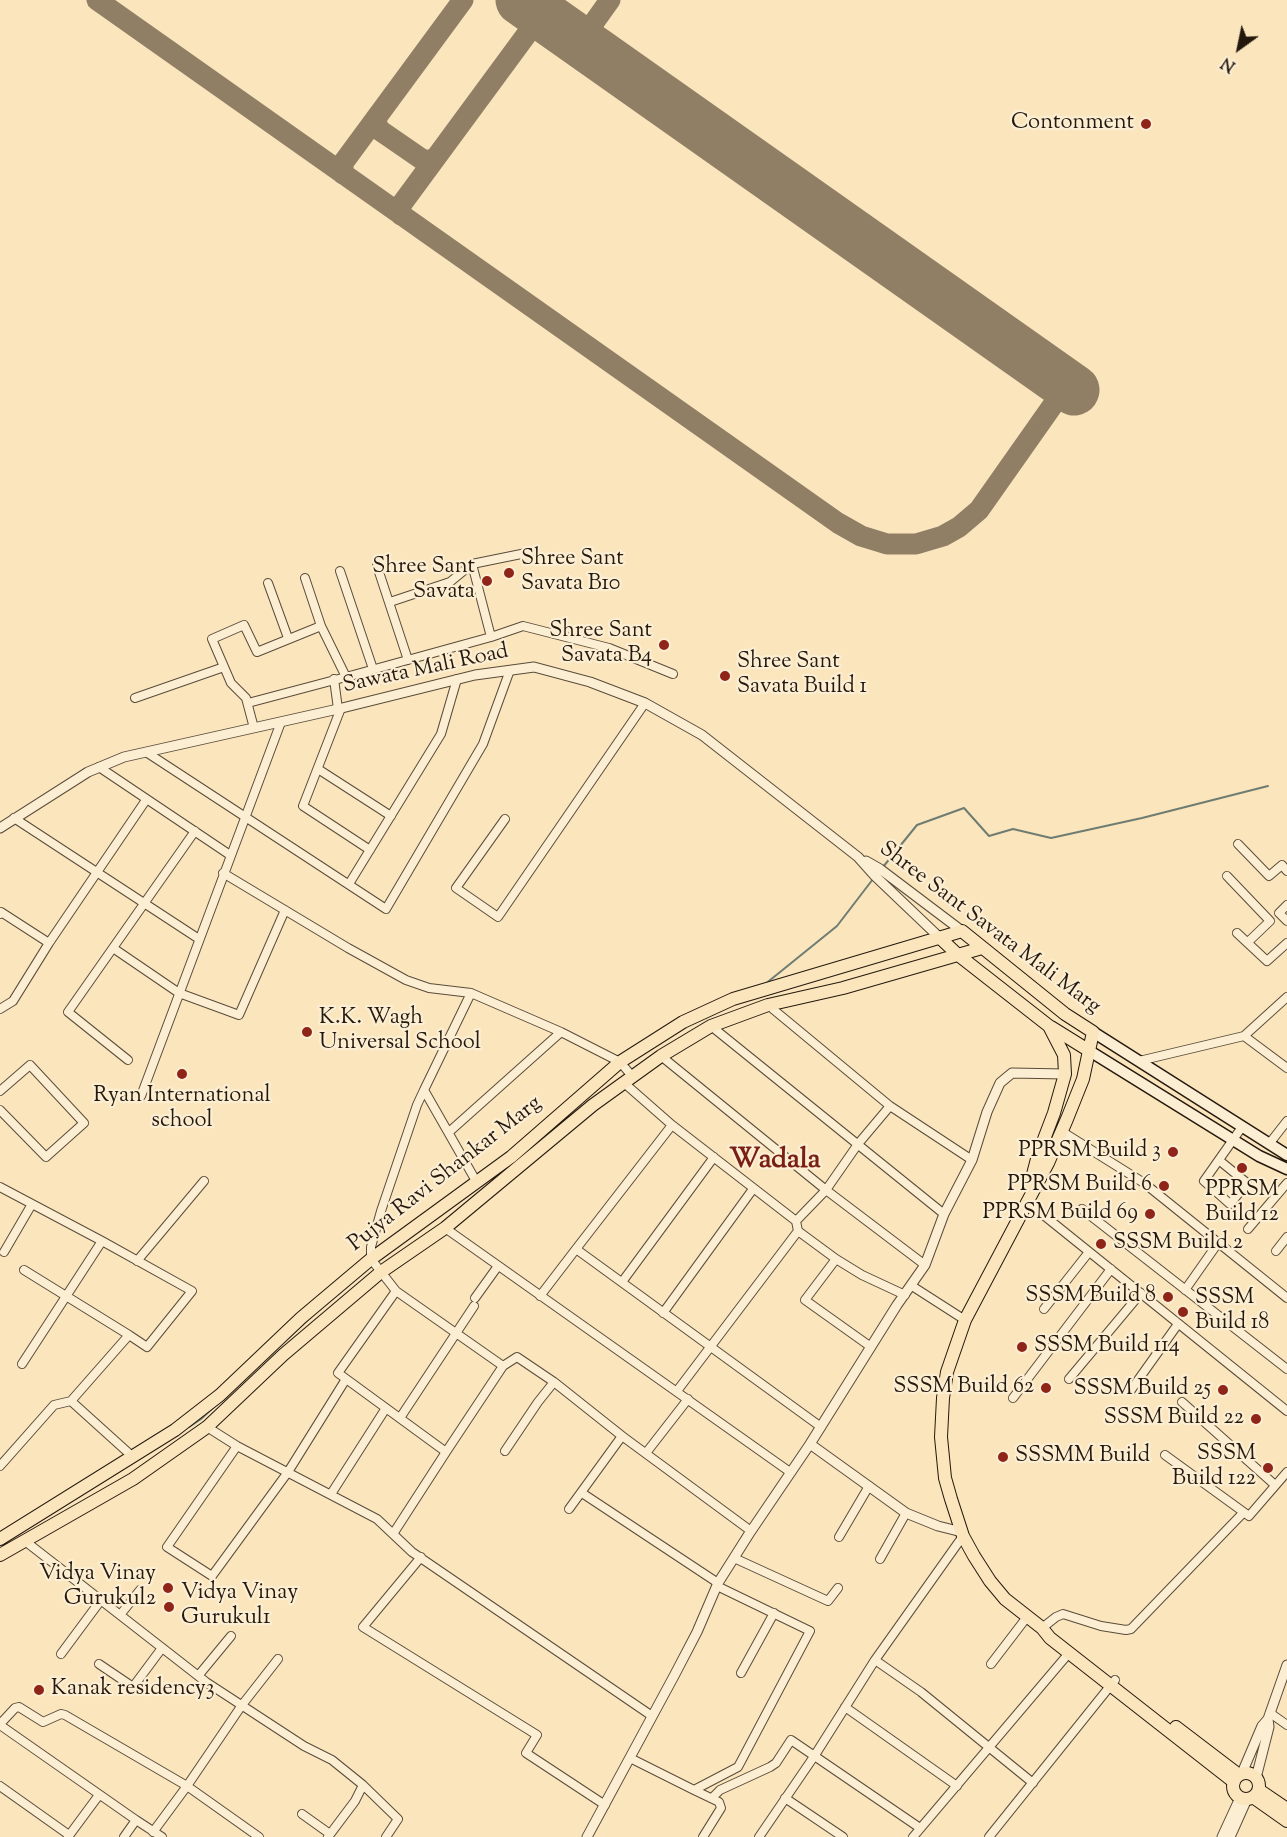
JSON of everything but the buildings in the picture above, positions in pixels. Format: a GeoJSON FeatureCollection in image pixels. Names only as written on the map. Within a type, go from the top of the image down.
{"type":"FeatureCollection","features":[{"type":"Feature","properties":{"kind":"main road","name":"Pujya Ravi Shankar Marg"},"geometry":{"type":"LineString","coordinates":[[2,1537],[175,1430],[220,1395],[301,1318],[371,1258],[511,1157],[620,1062],[683,1022],[733,999],[963,931]]}},
{"type":"Feature","properties":{"kind":"main road","name":"Shree Sant Savata Mali Marg"},"geometry":{"type":"LineString","coordinates":[[963,931],[1065,1014],[1093,1032],[1083,1078],[1048,1163],[965,1320],[947,1372],[941,1437],[945,1478],[963,1534],[983,1572],[997,1590],[1050,1638],[1238,1777],[1249,1773],[1251,1792],[1287,1821]]}},
{"type":"Feature","properties":{"kind":"main road","name":"Shree Sant Savata Mali Marg"},"geometry":{"type":"LineString","coordinates":[[939,937],[957,954],[1049,1026],[1064,1055],[1065,1074],[1054,1113],[1038,1155],[1026,1202]]}},
{"type":"Feature","properties":{"kind":"main road"},"geometry":{"type":"LineString","coordinates":[[5,1552],[133,1479],[207,1427],[283,1355],[381,1272],[445,1228],[593,1105],[661,1056],[711,1026],[768,1005],[843,988],[982,948]]}},
{"type":"Feature","properties":{"kind":"main road"},"geometry":{"type":"LineString","coordinates":[[1049,1026],[1258,1156],[1287,1169]]}},
{"type":"Feature","properties":{"kind":"main road"},"geometry":{"type":"LineString","coordinates":[[1093,1032],[1287,1155]]}},
{"type":"Feature","properties":{"kind":"main road","name":"Shree Sant Savata Mali Marg"},"geometry":{"type":"LineString","coordinates":[[1042,1629],[1053,1633],[1113,1683]]}},
{"type":"Feature","properties":{"kind":"main road"},"geometry":{"type":"LineString","coordinates":[[1238,1777],[1234,1791],[1251,1792]]}},
{"type":"Feature","properties":{"kind":"main road","name":"Shree Sant Savata Mali Marg"},"geometry":{"type":"LineString","coordinates":[[1251,1792],[1287,1809]]}},
{"type":"Feature","properties":{"kind":"street"},"geometry":{"type":"LineString","coordinates":[[390,602],[450,582],[472,564],[531,552]]}},
{"type":"Feature","properties":{"kind":"street"},"geometry":{"type":"LineString","coordinates":[[472,564],[491,637]]}},
{"type":"Feature","properties":{"kind":"street"},"geometry":{"type":"LineString","coordinates":[[377,566],[408,660]]}},
{"type":"Feature","properties":{"kind":"street"},"geometry":{"type":"LineString","coordinates":[[340,571],[373,669]]}},
{"type":"Feature","properties":{"kind":"street"},"geometry":{"type":"LineString","coordinates":[[305,578],[321,626],[346,676]]}},
{"type":"Feature","properties":{"kind":"street"},"geometry":{"type":"LineString","coordinates":[[268,583],[288,638]]}},
{"type":"Feature","properties":{"kind":"street"},"geometry":{"type":"LineString","coordinates":[[254,728],[246,698],[231,683],[212,639],[244,625],[257,652],[321,626]]}},
{"type":"Feature","properties":{"kind":"street"},"geometry":{"type":"LineString","coordinates":[[248,704],[491,637],[523,626],[609,648],[673,674]]}},
{"type":"Feature","properties":{"kind":"street"},"geometry":{"type":"LineString","coordinates":[[135,698],[224,667]]}},
{"type":"Feature","properties":{"kind":"street","name":"Sawata Mali Road"},"geometry":{"type":"LineString","coordinates":[[0,828],[88,772],[124,757],[340,709],[475,675],[534,667],[590,682],[645,703],[702,735],[858,857],[939,937]]}},
{"type":"Feature","properties":{"kind":"street"},"geometry":{"type":"LineString","coordinates":[[146,752],[386,909],[483,744],[510,670]]}},
{"type":"Feature","properties":{"kind":"street"},"geometry":{"type":"LineString","coordinates":[[334,679],[340,709],[303,806],[370,850]]}},
{"type":"Feature","properties":{"kind":"street"},"geometry":{"type":"LineString","coordinates":[[349,884],[441,734],[457,679]]}},
{"type":"Feature","properties":{"kind":"street"},"geometry":{"type":"LineString","coordinates":[[505,819],[456,888],[498,917],[645,703]]}},
{"type":"Feature","properties":{"kind":"street"},"geometry":{"type":"LineString","coordinates":[[141,1096],[281,722]]}},
{"type":"Feature","properties":{"kind":"street"},"geometry":{"type":"LineString","coordinates":[[99,767],[230,855]]}},
{"type":"Feature","properties":{"kind":"street"},"geometry":{"type":"LineString","coordinates":[[318,769],[392,816]]}},
{"type":"Feature","properties":{"kind":"street"},"geometry":{"type":"LineString","coordinates":[[0,1009],[13,1001],[49,943],[146,800]]}},
{"type":"Feature","properties":{"kind":"street"},"geometry":{"type":"LineString","coordinates":[[14,818],[199,939]]}},
{"type":"Feature","properties":{"kind":"street"},"geometry":{"type":"LineString","coordinates":[[128,1060],[69,1012],[195,831]]}},
{"type":"Feature","properties":{"kind":"street"},"geometry":{"type":"LineString","coordinates":[[1238,844],[1269,876],[1282,865],[1287,871]]}},
{"type":"Feature","properties":{"kind":"street","name":"Shree Sant Savata Mali Marg"},"geometry":{"type":"LineString","coordinates":[[858,857],[880,869],[963,931]]}},
{"type":"Feature","properties":{"kind":"street"},"geometry":{"type":"LineString","coordinates":[[224,873],[356,953],[406,980],[429,988],[471,993],[561,1032],[620,1062],[627,1079],[672,1125],[796,1221],[798,1231],[862,1275],[905,1295]]}},
{"type":"Feature","properties":{"kind":"street"},"geometry":{"type":"LineString","coordinates":[[1227,876],[1270,921],[1248,942]]}},
{"type":"Feature","properties":{"kind":"street"},"geometry":{"type":"LineString","coordinates":[[1287,905],[1279,912],[1287,921]]}},
{"type":"Feature","properties":{"kind":"street"},"geometry":{"type":"LineString","coordinates":[[113,948],[179,993],[238,1015],[285,910]]}},
{"type":"Feature","properties":{"kind":"street"},"geometry":{"type":"LineString","coordinates":[[0,914],[1,912],[49,943]]}},
{"type":"Feature","properties":{"kind":"street"},"geometry":{"type":"LineString","coordinates":[[1238,933],[1267,961],[1287,943]]}},
{"type":"Feature","properties":{"kind":"street"},"geometry":{"type":"LineString","coordinates":[[471,993],[417,1105],[381,1211],[371,1247],[371,1258],[396,1291],[503,1366]]}},
{"type":"Feature","properties":{"kind":"street"},"geometry":{"type":"LineString","coordinates":[[1139,1061],[1244,1036],[1287,997]]}},
{"type":"Feature","properties":{"kind":"street"},"geometry":{"type":"LineString","coordinates":[[768,1005],[890,1106],[972,1160]]}},
{"type":"Feature","properties":{"kind":"street"},"geometry":{"type":"LineString","coordinates":[[711,1026],[944,1215]]}},
{"type":"Feature","properties":{"kind":"street"},"geometry":{"type":"LineString","coordinates":[[449,1132],[561,1032]]}},
{"type":"Feature","properties":{"kind":"street"},"geometry":{"type":"LineString","coordinates":[[1244,1036],[1287,1068]]}},
{"type":"Feature","properties":{"kind":"street"},"geometry":{"type":"LineString","coordinates":[[661,1056],[826,1190],[925,1265]]}},
{"type":"Feature","properties":{"kind":"street"},"geometry":{"type":"LineString","coordinates":[[0,1091],[30,1065],[84,1123],[46,1157],[0,1110]]}},
{"type":"Feature","properties":{"kind":"street"},"geometry":{"type":"LineString","coordinates":[[587,1837],[697,1632],[717,1585],[925,1265],[944,1215],[972,1160],[987,1112],[1000,1083],[1012,1072],[1065,1074]]}},
{"type":"Feature","properties":{"kind":"street"},"geometry":{"type":"LineString","coordinates":[[424,1090],[476,1181]]}},
{"type":"Feature","properties":{"kind":"street"},"geometry":{"type":"LineString","coordinates":[[796,1221],[826,1190],[858,1144],[890,1106]]}},
{"type":"Feature","properties":{"kind":"street"},"geometry":{"type":"LineString","coordinates":[[1269,1144],[1287,1120]]}},
{"type":"Feature","properties":{"kind":"street"},"geometry":{"type":"LineString","coordinates":[[540,1296],[672,1125]]}},
{"type":"Feature","properties":{"kind":"street"},"geometry":{"type":"LineString","coordinates":[[1220,1161],[1247,1183],[1230,1204],[1204,1181],[1242,1126]]}},
{"type":"Feature","properties":{"kind":"street"},"geometry":{"type":"LineString","coordinates":[[1061,1131],[1144,1183],[1287,1298]]}},
{"type":"Feature","properties":{"kind":"street"},"geometry":{"type":"LineString","coordinates":[[622,1282],[714,1157]]}},
{"type":"Feature","properties":{"kind":"street"},"geometry":{"type":"LineString","coordinates":[[137,1261],[204,1181]]}},
{"type":"Feature","properties":{"kind":"street"},"geometry":{"type":"LineString","coordinates":[[1248,1229],[1287,1183]]}},
{"type":"Feature","properties":{"kind":"street"},"geometry":{"type":"LineString","coordinates":[[0,1187],[102,1240],[192,1291],[147,1347],[24,1270]]}},
{"type":"Feature","properties":{"kind":"street"},"geometry":{"type":"LineString","coordinates":[[663,1313],[753,1189]]}},
{"type":"Feature","properties":{"kind":"street"},"geometry":{"type":"LineString","coordinates":[[1026,1202],[1287,1411]]}},
{"type":"Feature","properties":{"kind":"street"},"geometry":{"type":"LineString","coordinates":[[4,1252],[32,1204]]}},
{"type":"Feature","properties":{"kind":"street"},"geometry":{"type":"LineString","coordinates":[[1082,1209],[1287,1370]]}},
{"type":"Feature","properties":{"kind":"street"},"geometry":{"type":"LineString","coordinates":[[445,1228],[790,1472]]}},
{"type":"Feature","properties":{"kind":"street"},"geometry":{"type":"LineString","coordinates":[[677,1391],[798,1231]]}},
{"type":"Feature","properties":{"kind":"street"},"geometry":{"type":"LineString","coordinates":[[1276,1251],[1287,1237]]}},
{"type":"Feature","properties":{"kind":"street"},"geometry":{"type":"LineString","coordinates":[[22,1364],[102,1240]]}},
{"type":"Feature","properties":{"kind":"street"},"geometry":{"type":"LineString","coordinates":[[1185,1290],[1218,1243]]}},
{"type":"Feature","properties":{"kind":"street"},"geometry":{"type":"LineString","coordinates":[[576,1249],[821,1427]]}},
{"type":"Feature","properties":{"kind":"street"},"geometry":{"type":"LineString","coordinates":[[1044,1310],[1089,1252]]}},
{"type":"Feature","properties":{"kind":"street"},"geometry":{"type":"LineString","coordinates":[[836,1259],[805,1300],[871,1347]]}},
{"type":"Feature","properties":{"kind":"street"},"geometry":{"type":"LineString","coordinates":[[400,1418],[498,1266]]}},
{"type":"Feature","properties":{"kind":"street"},"geometry":{"type":"LineString","coordinates":[[1013,1398],[1111,1269]]}},
{"type":"Feature","properties":{"kind":"street"},"geometry":{"type":"LineString","coordinates":[[912,1286],[965,1320]]}},
{"type":"Feature","properties":{"kind":"street"},"geometry":{"type":"LineString","coordinates":[[396,1291],[338,1373],[446,1452]]}},
{"type":"Feature","properties":{"kind":"street"},"geometry":{"type":"LineString","coordinates":[[1070,1379],[1141,1293]]}},
{"type":"Feature","properties":{"kind":"street"},"geometry":{"type":"LineString","coordinates":[[1131,1390],[1178,1324]]}},
{"type":"Feature","properties":{"kind":"street"},"geometry":{"type":"LineString","coordinates":[[0,1466],[54,1405],[71,1401],[129,1335]]}},
{"type":"Feature","properties":{"kind":"street"},"geometry":{"type":"LineString","coordinates":[[393,1534],[503,1366],[517,1357],[554,1382],[622,1436],[751,1531]]}},
{"type":"Feature","properties":{"kind":"street"},"geometry":{"type":"LineString","coordinates":[[237,1446],[166,1547],[212,1576],[288,1472],[346,1379]]}},
{"type":"Feature","properties":{"kind":"street"},"geometry":{"type":"LineString","coordinates":[[505,1451],[554,1382]]}},
{"type":"Feature","properties":{"kind":"street"},"geometry":{"type":"LineString","coordinates":[[646,1453],[688,1399]]}},
{"type":"Feature","properties":{"kind":"street"},"geometry":{"type":"LineString","coordinates":[[71,1401],[133,1457]]}},
{"type":"Feature","properties":{"kind":"street"},"geometry":{"type":"LineString","coordinates":[[1182,1402],[1275,1485]]}},
{"type":"Feature","properties":{"kind":"street"},"geometry":{"type":"LineString","coordinates":[[331,1494],[386,1408]]}},
{"type":"Feature","properties":{"kind":"street"},"geometry":{"type":"LineString","coordinates":[[207,1427],[237,1446],[377,1519],[421,1557],[652,1716]]}},
{"type":"Feature","properties":{"kind":"street"},"geometry":{"type":"LineString","coordinates":[[569,1509],[622,1436]]}},
{"type":"Feature","properties":{"kind":"street"},"geometry":{"type":"LineString","coordinates":[[759,1837],[815,1755],[875,1660],[963,1534],[906,1513],[810,1444]]}},
{"type":"Feature","properties":{"kind":"street"},"geometry":{"type":"LineString","coordinates":[[1165,1455],[1249,1516],[1287,1472]]}},
{"type":"Feature","properties":{"kind":"street"},"geometry":{"type":"LineString","coordinates":[[839,1537],[870,1486]]}},
{"type":"Feature","properties":{"kind":"street"},"geometry":{"type":"LineString","coordinates":[[582,1493],[717,1585],[810,1631],[738,1767],[694,1790]]}},
{"type":"Feature","properties":{"kind":"street"},"geometry":{"type":"LineString","coordinates":[[880,1559],[906,1513]]}},
{"type":"Feature","properties":{"kind":"street"},"geometry":{"type":"LineString","coordinates":[[1042,1629],[1063,1614],[1101,1626],[1131,1629],[1243,1513]]}},
{"type":"Feature","properties":{"kind":"street"},"geometry":{"type":"LineString","coordinates":[[2,1537],[5,1552]]}},
{"type":"Feature","properties":{"kind":"street"},"geometry":{"type":"LineString","coordinates":[[25,1541],[198,1676],[304,1746],[332,1760],[363,1785],[398,1819],[386,1837]]}},
{"type":"Feature","properties":{"kind":"street"},"geometry":{"type":"LineString","coordinates":[[421,1557],[363,1627],[537,1735],[526,1753],[605,1804]]}},
{"type":"Feature","properties":{"kind":"street"},"geometry":{"type":"LineString","coordinates":[[734,1558],[828,1601],[838,1588]]}},
{"type":"Feature","properties":{"kind":"street"},"geometry":{"type":"LineString","coordinates":[[120,1615],[140,1590]]}},
{"type":"Feature","properties":{"kind":"street"},"geometry":{"type":"LineString","coordinates":[[61,1654],[101,1600]]}},
{"type":"Feature","properties":{"kind":"street"},"geometry":{"type":"LineString","coordinates":[[741,1672],[774,1613]]}},
{"type":"Feature","properties":{"kind":"street"},"geometry":{"type":"LineString","coordinates":[[991,1664],[1027,1617]]}},
{"type":"Feature","properties":{"kind":"street"},"geometry":{"type":"LineString","coordinates":[[198,1676],[231,1636]]}},
{"type":"Feature","properties":{"kind":"street"},"geometry":{"type":"LineString","coordinates":[[99,1664],[133,1688],[162,1648]]}},
{"type":"Feature","properties":{"kind":"street"},"geometry":{"type":"LineString","coordinates":[[913,1837],[1069,1653]]}},
{"type":"Feature","properties":{"kind":"street"},"geometry":{"type":"LineString","coordinates":[[153,1832],[278,1659]]}},
{"type":"Feature","properties":{"kind":"street"},"geometry":{"type":"LineString","coordinates":[[875,1660],[921,1692],[1033,1783]]}},
{"type":"Feature","properties":{"kind":"street"},"geometry":{"type":"LineString","coordinates":[[1238,1777],[1269,1716],[1287,1665]]}},
{"type":"Feature","properties":{"kind":"street"},"geometry":{"type":"LineString","coordinates":[[989,1837],[1113,1683]]}},
{"type":"Feature","properties":{"kind":"street"},"geometry":{"type":"LineString","coordinates":[[162,1837],[0,1725],[15,1708],[19,1707],[43,1722],[61,1714],[65,1715],[187,1786],[260,1837]]}},
{"type":"Feature","properties":{"kind":"street"},"geometry":{"type":"LineString","coordinates":[[845,1707],[957,1786]]}},
{"type":"Feature","properties":{"kind":"street"},"geometry":{"type":"LineString","coordinates":[[1269,1716],[1287,1725]]}},
{"type":"Feature","properties":{"kind":"street"},"geometry":{"type":"LineString","coordinates":[[1230,1837],[1251,1792],[1269,1727],[1269,1716]]}},
{"type":"Feature","properties":{"kind":"street"},"geometry":{"type":"LineString","coordinates":[[712,1798],[720,1790],[776,1763],[790,1740],[920,1828]]}},
{"type":"Feature","properties":{"kind":"street"},"geometry":{"type":"LineString","coordinates":[[630,1758],[719,1802],[721,1808],[704,1837]]}},
{"type":"Feature","properties":{"kind":"street"},"geometry":{"type":"LineString","coordinates":[[302,1814],[329,1835],[355,1801],[363,1785]]}},
{"type":"Feature","properties":{"kind":"street"},"geometry":{"type":"LineString","coordinates":[[0,1786],[69,1836],[99,1795]]}},
{"type":"Feature","properties":{"kind":"street"},"geometry":{"type":"LineString","coordinates":[[1222,1837],[1251,1792]]}},
{"type":"Feature","properties":{"kind":"street"},"geometry":{"type":"LineString","coordinates":[[785,1798],[843,1837]]}},
{"type":"Feature","properties":{"kind":"street"},"geometry":{"type":"LineString","coordinates":[[124,1837],[136,1820]]}},
{"type":"Feature","properties":{"kind":"waterway"},"geometry":{"type":"LineString","coordinates":[[883,867],[917,825],[964,808],[989,836],[1013,829],[1051,838],[1268,786]]}},
{"type":"Feature","properties":{"kind":"waterway"},"geometry":{"type":"LineString","coordinates":[[764,985],[837,926],[873,879]]}},
{"type":"Feature","properties":{"kind":"waterway"},"geometry":{"type":"LineString","coordinates":[[285,1341],[312,1316]]}},
{"type":"Feature","properties":{"kind":"waterway"},"geometry":{"type":"LineString","coordinates":[[189,1427],[215,1406]]}},
{"type":"Feature","properties":{"kind":"taxiway"},"geometry":{"type":"LineString","coordinates":[[97,0],[838,523],[861,536],[887,544],[916,544],[943,536],[959,527],[979,510],[1067,385]]}},
{"type":"Feature","properties":{"kind":"taxiway"},"geometry":{"type":"LineString","coordinates":[[343,174],[343,163],[463,0]]}},
{"type":"Feature","properties":{"kind":"taxiway"},"geometry":{"type":"LineString","coordinates":[[580,42],[610,0]]}},
{"type":"Feature","properties":{"kind":"taxiway"},"geometry":{"type":"LineString","coordinates":[[401,215],[401,205],[535,23],[549,19]]}},
{"type":"Feature","properties":{"kind":"taxiway"},"geometry":{"type":"LineString","coordinates":[[376,118],[378,129],[423,160],[433,160]]}},
{"type":"Feature","properties":{"kind":"runway"},"geometry":{"type":"LineString","coordinates":[[521,0],[1074,390]]}},
{"type":"Feature","properties":{"kind":"place","name":"Contonment"},"geometry":{"type":"Point","coordinates":[1146,124]}},
{"type":"Feature","properties":{"kind":"place","name":"Shree Sant Savata B10"},"geometry":{"type":"Point","coordinates":[509,573]}},
{"type":"Feature","properties":{"kind":"place","name":"Shree Sant Savata"},"geometry":{"type":"Point","coordinates":[487,581]}},
{"type":"Feature","properties":{"kind":"place","name":"Shree Sant Savata B4"},"geometry":{"type":"Point","coordinates":[664,645]}},
{"type":"Feature","properties":{"kind":"place","name":"Shree Sant Savata Build 1"},"geometry":{"type":"Point","coordinates":[725,676]}},
{"type":"Feature","properties":{"kind":"place","name":"K.K. Wagh Universal School"},"geometry":{"type":"Point","coordinates":[307,1032]}},
{"type":"Feature","properties":{"kind":"place","name":"Ryan International school"},"geometry":{"type":"Point","coordinates":[182,1074]}},
{"type":"Feature","properties":{"kind":"place","name":"PPRSM Build 3"},"geometry":{"type":"Point","coordinates":[1173,1152]}},
{"type":"Feature","properties":{"kind":"place","name":"PPRSM Build 12"},"geometry":{"type":"Point","coordinates":[1242,1168]}},
{"type":"Feature","properties":{"kind":"place","name":"PPRSM Build 6"},"geometry":{"type":"Point","coordinates":[1164,1186]}},
{"type":"Feature","properties":{"kind":"place","name":"PPRSM Build 69"},"geometry":{"type":"Point","coordinates":[1150,1214]}},
{"type":"Feature","properties":{"kind":"place","name":"SSSM Build 2"},"geometry":{"type":"Point","coordinates":[1101,1244]}},
{"type":"Feature","properties":{"kind":"place","name":"SSSM Build 8"},"geometry":{"type":"Point","coordinates":[1168,1297]}},
{"type":"Feature","properties":{"kind":"place","name":"SSSM Build 18"},"geometry":{"type":"Point","coordinates":[1183,1312]}},
{"type":"Feature","properties":{"kind":"place","name":"SSSM Build 114"},"geometry":{"type":"Point","coordinates":[1022,1347]}},
{"type":"Feature","properties":{"kind":"place","name":"SSSM Build 62"},"geometry":{"type":"Point","coordinates":[1046,1388]}},
{"type":"Feature","properties":{"kind":"place","name":"SSSM Build 25"},"geometry":{"type":"Point","coordinates":[1223,1390]}},
{"type":"Feature","properties":{"kind":"place","name":"SSSM Build 22"},"geometry":{"type":"Point","coordinates":[1256,1419]}},
{"type":"Feature","properties":{"kind":"place","name":"SSSMM Build"},"geometry":{"type":"Point","coordinates":[1003,1457]}},
{"type":"Feature","properties":{"kind":"place","name":"SSSM Build 122"},"geometry":{"type":"Point","coordinates":[1268,1468]}},
{"type":"Feature","properties":{"kind":"place","name":"Vidya Vinay Gurukul2"},"geometry":{"type":"Point","coordinates":[168,1588]}},
{"type":"Feature","properties":{"kind":"place","name":"Vidya Vinay Gurukul1"},"geometry":{"type":"Point","coordinates":[169,1607]}},
{"type":"Feature","properties":{"kind":"place","name":"Kanak residency3"},"geometry":{"type":"Point","coordinates":[39,1690]}},
{"type":"Feature","properties":{"kind":"district","name":"Wadala"},"geometry":{"type":"Point","coordinates":[775,1162]}}]}
